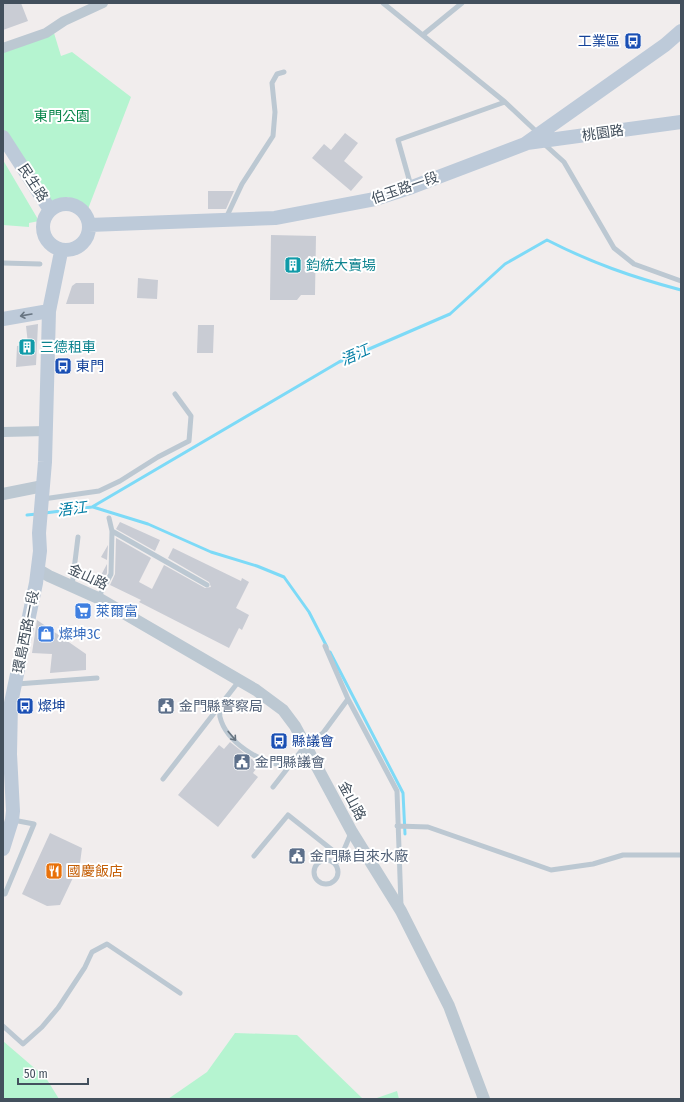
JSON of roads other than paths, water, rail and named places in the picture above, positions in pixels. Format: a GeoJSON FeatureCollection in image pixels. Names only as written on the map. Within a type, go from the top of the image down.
{"type":"FeatureCollection","features":[{"type":"Feature","properties":{"kind":"main road"},"geometry":{"type":"LineString","coordinates":[[539,138],[665,45],[681,31]]}},
{"type":"Feature","properties":{"kind":"main road","name":"桃園路"},"geometry":{"type":"LineString","coordinates":[[524,144],[539,138],[681,122]]}},
{"type":"Feature","properties":{"kind":"main road","name":"民生路"},"geometry":{"type":"LineString","coordinates":[[3,137],[50,210]]}},
{"type":"Feature","properties":{"kind":"main road","name":"伯玉路一段"},"geometry":{"type":"LineString","coordinates":[[89,225],[275,218],[343,206],[375,199],[412,187],[524,144]]}},
{"type":"Feature","properties":{"kind":"main road"},"geometry":{"type":"LineString","coordinates":[[64,204],[78,207],[83,212],[89,225],[89,232],[83,244],[61,252],[50,244],[42,231],[43,223],[50,210],[64,204]]}},
{"type":"Feature","properties":{"kind":"main road"},"geometry":{"type":"LineString","coordinates":[[42,492],[46,431],[48,311],[61,252]]}},
{"type":"Feature","properties":{"kind":"main road"},"geometry":{"type":"LineString","coordinates":[[3,319],[48,311]]}},
{"type":"Feature","properties":{"kind":"main road","name":"環島西路一段"},"geometry":{"type":"LineString","coordinates":[[3,849],[12,820],[9,794],[10,754],[7,702],[17,684],[40,551],[39,533],[42,492]]}},
{"type":"Feature","properties":{"kind":"street"},"geometry":{"type":"LineString","coordinates":[[3,48],[46,33],[64,21],[103,3]]}},
{"type":"Feature","properties":{"kind":"street"},"geometry":{"type":"LineString","coordinates":[[3,432],[46,431]]}},
{"type":"Feature","properties":{"kind":"street"},"geometry":{"type":"LineString","coordinates":[[3,494],[42,492]]}},
{"type":"Feature","properties":{"kind":"street","name":"金山路"},"geometry":{"type":"LineString","coordinates":[[37,569],[98,598],[239,680],[283,710],[305,746],[352,832],[401,911],[450,1006],[484,1099]]}},
{"type":"Feature","properties":{"kind":"lane"},"geometry":{"type":"LineString","coordinates":[[383,3],[424,34],[505,102],[564,162],[614,248],[634,264],[681,281]]}},
{"type":"Feature","properties":{"kind":"lane"},"geometry":{"type":"LineString","coordinates":[[424,34],[462,3]]}},
{"type":"Feature","properties":{"kind":"lane"},"geometry":{"type":"LineString","coordinates":[[226,219],[242,184],[273,136],[275,112],[272,83],[277,74],[284,72]]}},
{"type":"Feature","properties":{"kind":"lane"},"geometry":{"type":"LineString","coordinates":[[412,187],[398,140],[505,102]]}},
{"type":"Feature","properties":{"kind":"lane"},"geometry":{"type":"LineString","coordinates":[[3,263],[40,264]]}},
{"type":"Feature","properties":{"kind":"lane"},"geometry":{"type":"LineString","coordinates":[[42,492],[99,491],[120,481],[158,456],[190,441],[192,416],[175,394]]}},
{"type":"Feature","properties":{"kind":"lane"},"geometry":{"type":"LineString","coordinates":[[98,598],[111,574],[112,531],[109,518]]}},
{"type":"Feature","properties":{"kind":"lane"},"geometry":{"type":"LineString","coordinates":[[112,531],[207,585]]}},
{"type":"Feature","properties":{"kind":"lane"},"geometry":{"type":"LineString","coordinates":[[72,586],[78,537]]}},
{"type":"Feature","properties":{"kind":"lane"},"geometry":{"type":"LineString","coordinates":[[325,646],[348,699],[397,791],[401,911]]}},
{"type":"Feature","properties":{"kind":"lane"},"geometry":{"type":"LineString","coordinates":[[17,684],[97,678]]}},
{"type":"Feature","properties":{"kind":"lane"},"geometry":{"type":"LineString","coordinates":[[163,779],[239,680]]}},
{"type":"Feature","properties":{"kind":"lane"},"geometry":{"type":"LineString","coordinates":[[273,787],[305,746],[323,733],[348,699]]}},
{"type":"Feature","properties":{"kind":"lane"},"geometry":{"type":"LineString","coordinates":[[223,701],[220,716],[227,731],[242,747],[265,762],[285,765],[293,760]]}},
{"type":"Feature","properties":{"kind":"lane"},"geometry":{"type":"LineString","coordinates":[[254,856],[288,815],[341,857]]}},
{"type":"Feature","properties":{"kind":"lane"},"geometry":{"type":"LineString","coordinates":[[3,893],[5,894],[34,824],[12,820]]}},
{"type":"Feature","properties":{"kind":"lane"},"geometry":{"type":"LineString","coordinates":[[397,826],[428,827],[551,870],[592,864],[623,855],[681,855]]}},
{"type":"Feature","properties":{"kind":"lane"},"geometry":{"type":"LineString","coordinates":[[335,864],[341,857],[352,832]]}},
{"type":"Feature","properties":{"kind":"lane"},"geometry":{"type":"LineString","coordinates":[[328,860],[335,864],[339,871],[336,879],[329,884],[318,881],[314,870],[317,863],[328,860]]}},
{"type":"Feature","properties":{"kind":"lane"},"geometry":{"type":"LineString","coordinates":[[3,1026],[23,1044],[42,1027],[58,1008],[85,967],[92,952],[107,944],[180,993]]}},
{"type":"Feature","properties":{"kind":"waterway","name":"浯江"},"geometry":{"type":"LineString","coordinates":[[45,513],[92,507],[339,362],[450,314],[505,264],[547,240],[612,269],[681,290]]}},
{"type":"Feature","properties":{"kind":"waterway"},"geometry":{"type":"LineString","coordinates":[[93,507],[148,524],[211,552],[257,566],[284,577],[309,612],[327,647]]}},
{"type":"Feature","properties":{"kind":"waterway","name":"浯江"},"geometry":{"type":"LineString","coordinates":[[27,515],[37,514]]}},
{"type":"Feature","properties":{"kind":"waterway"},"geometry":{"type":"LineString","coordinates":[[330,652],[403,793],[405,834]]}},
{"type":"Feature","properties":{"kind":"place","name":"工業區"},"geometry":{"type":"Point","coordinates":[633,41]}},
{"type":"Feature","properties":{"kind":"place","name":"鈞統大賣場"},"geometry":{"type":"Point","coordinates":[293,265]}},
{"type":"Feature","properties":{"kind":"place","name":"三德租車"},"geometry":{"type":"Point","coordinates":[27,347]}},
{"type":"Feature","properties":{"kind":"place","name":"東門"},"geometry":{"type":"Point","coordinates":[63,366]}},
{"type":"Feature","properties":{"kind":"place","name":"萊爾富"},"geometry":{"type":"Point","coordinates":[83,611]}},
{"type":"Feature","properties":{"kind":"place","name":"燦坤3C"},"geometry":{"type":"Point","coordinates":[46,634]}},
{"type":"Feature","properties":{"kind":"place","name":"燦坤"},"geometry":{"type":"Point","coordinates":[25,706]}},
{"type":"Feature","properties":{"kind":"place","name":"金門縣警察局"},"geometry":{"type":"Point","coordinates":[166,706]}},
{"type":"Feature","properties":{"kind":"place","name":"縣議會"},"geometry":{"type":"Point","coordinates":[279,741]}},
{"type":"Feature","properties":{"kind":"place","name":"金門縣議會"},"geometry":{"type":"Point","coordinates":[242,762]}},
{"type":"Feature","properties":{"kind":"place","name":"金門縣自來水廠"},"geometry":{"type":"Point","coordinates":[297,856]}},
{"type":"Feature","properties":{"kind":"place","name":"國慶飯店"},"geometry":{"type":"Point","coordinates":[54,871]}},
{"type":"Feature","properties":{"kind":"park label","name":"東門公園"},"geometry":{"type":"Point","coordinates":[62,116]}}]}
